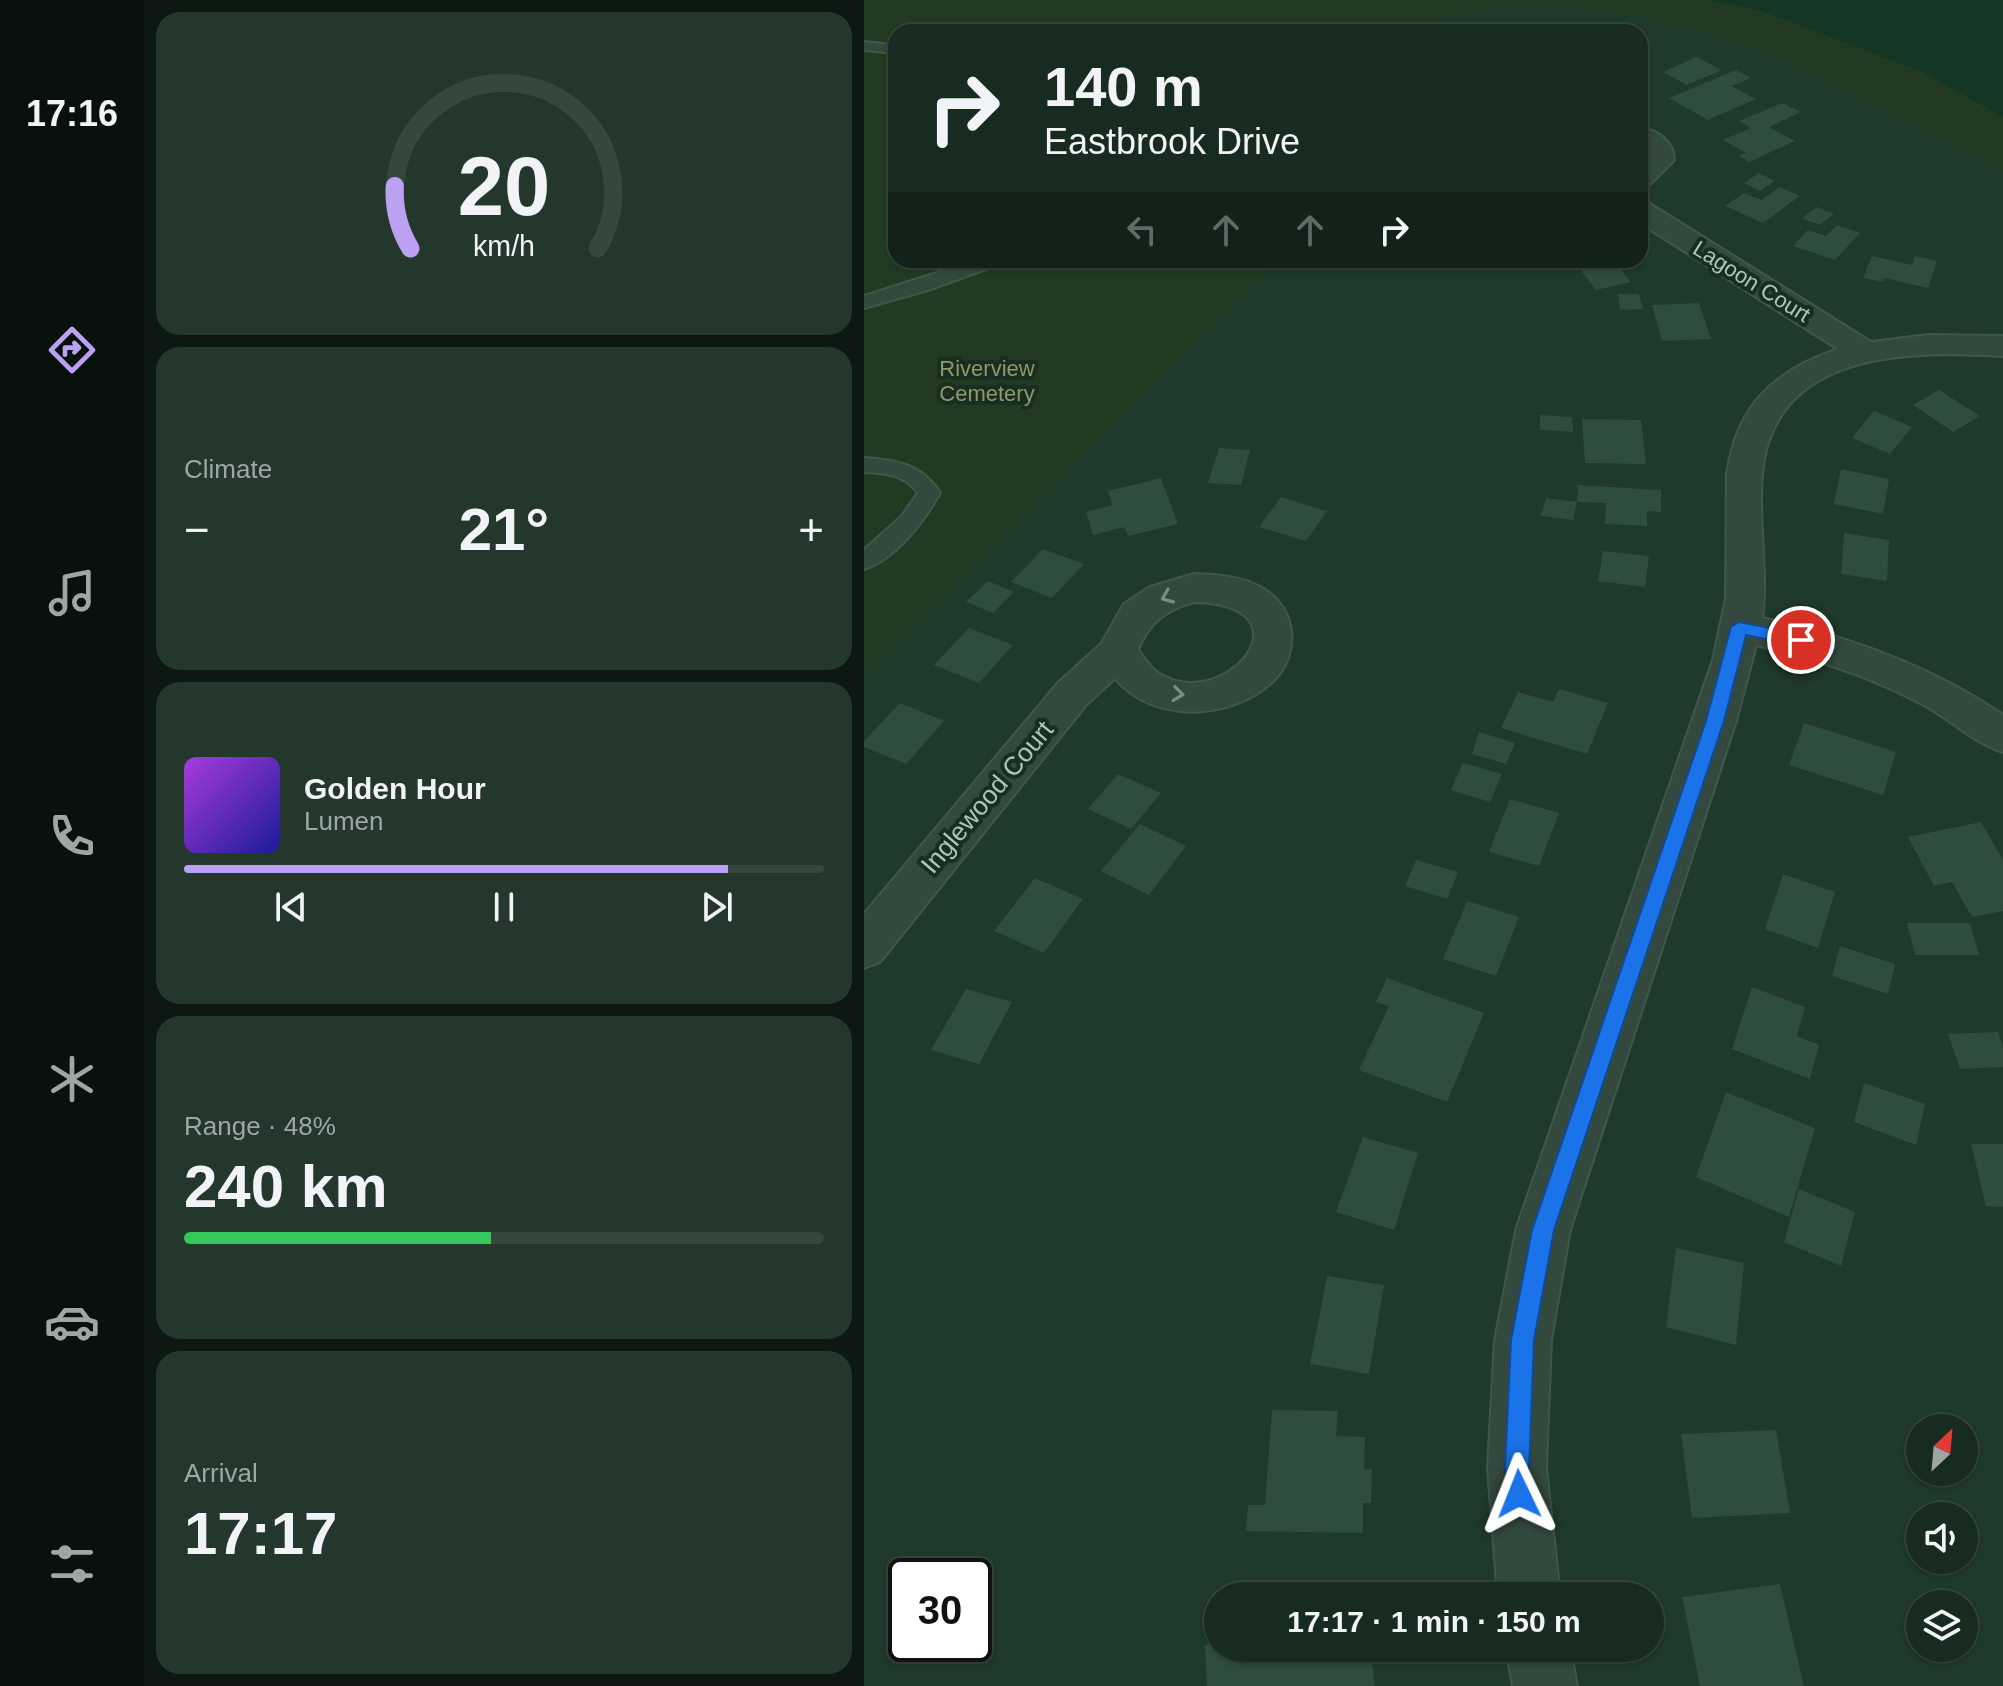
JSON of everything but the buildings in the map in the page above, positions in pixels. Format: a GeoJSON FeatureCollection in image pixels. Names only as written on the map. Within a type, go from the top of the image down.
{"type":"FeatureCollection","features":[{"type":"Feature","properties":{"kind":"street"},"geometry":{"type":"LineString","coordinates":[[1648,139],[1660,151],[1660,160],[1648,171]]}},
{"type":"Feature","properties":{"kind":"street","name":"Lagoon Court"},"geometry":{"type":"LineString","coordinates":[[1648,215],[1864,351]]}},
{"type":"Feature","properties":{"kind":"street"},"geometry":{"type":"LineString","coordinates":[[1528,1582],[1518,1452],[1523,1340],[1543,1230],[1715,721],[1745,599],[1746,459],[1755,426],[1772,402],[1797,380],[1828,362],[1864,351],[1912,344],[2003,346]]}},
{"type":"Feature","properties":{"kind":"street"},"geometry":{"type":"LineString","coordinates":[[1739,627],[1856,656],[1913,679],[1969,710],[2003,736]]}},
{"type":"Feature","properties":{"kind":"street","name":"Inglewood Court"},"geometry":{"type":"LineString","coordinates":[[864,948],[1072,694],[1117,652]]}},
{"type":"Feature","properties":{"kind":"street"},"geometry":{"type":"LineString","coordinates":[[1541,1662],[1545,1686]]}},
{"type":"Feature","properties":{"kind":"lane"},"geometry":{"type":"LineString","coordinates":[[864,46],[888,48]]}},
{"type":"Feature","properties":{"kind":"lane"},"geometry":{"type":"LineString","coordinates":[[864,302],[972,268]]}},
{"type":"Feature","properties":{"kind":"lane"},"geometry":{"type":"LineString","coordinates":[[864,465],[909,472],[922,478],[929,493],[922,507],[883,547],[864,561]]}},
{"type":"Feature","properties":{"kind":"green space","name":"Riverview Cemetery"},"geometry":{"type":"Polygon","coordinates":[[[864,0],[1710,0],[1762,11],[1923,72],[2003,117],[2003,170],[1832,83],[1755,48],[1698,28],[1620,13],[1538,3],[1497,5],[1421,24],[888,24],[888,268],[1269,268],[864,679],[864,0]]]}},
{"type":"Feature","properties":{"kind":"shaded area"},"geometry":{"type":"Polygon","coordinates":[[[1710,0],[2003,0],[2003,117],[1923,72],[1762,11],[1710,0]]]}},
{"type":"Feature","properties":{"kind":"route"},"geometry":{"type":"LineString","coordinates":[[1519,1494],[1517,1468],[1523,1340],[1543,1230],[1715,721],[1739,627],[1801,640]]}}]}
